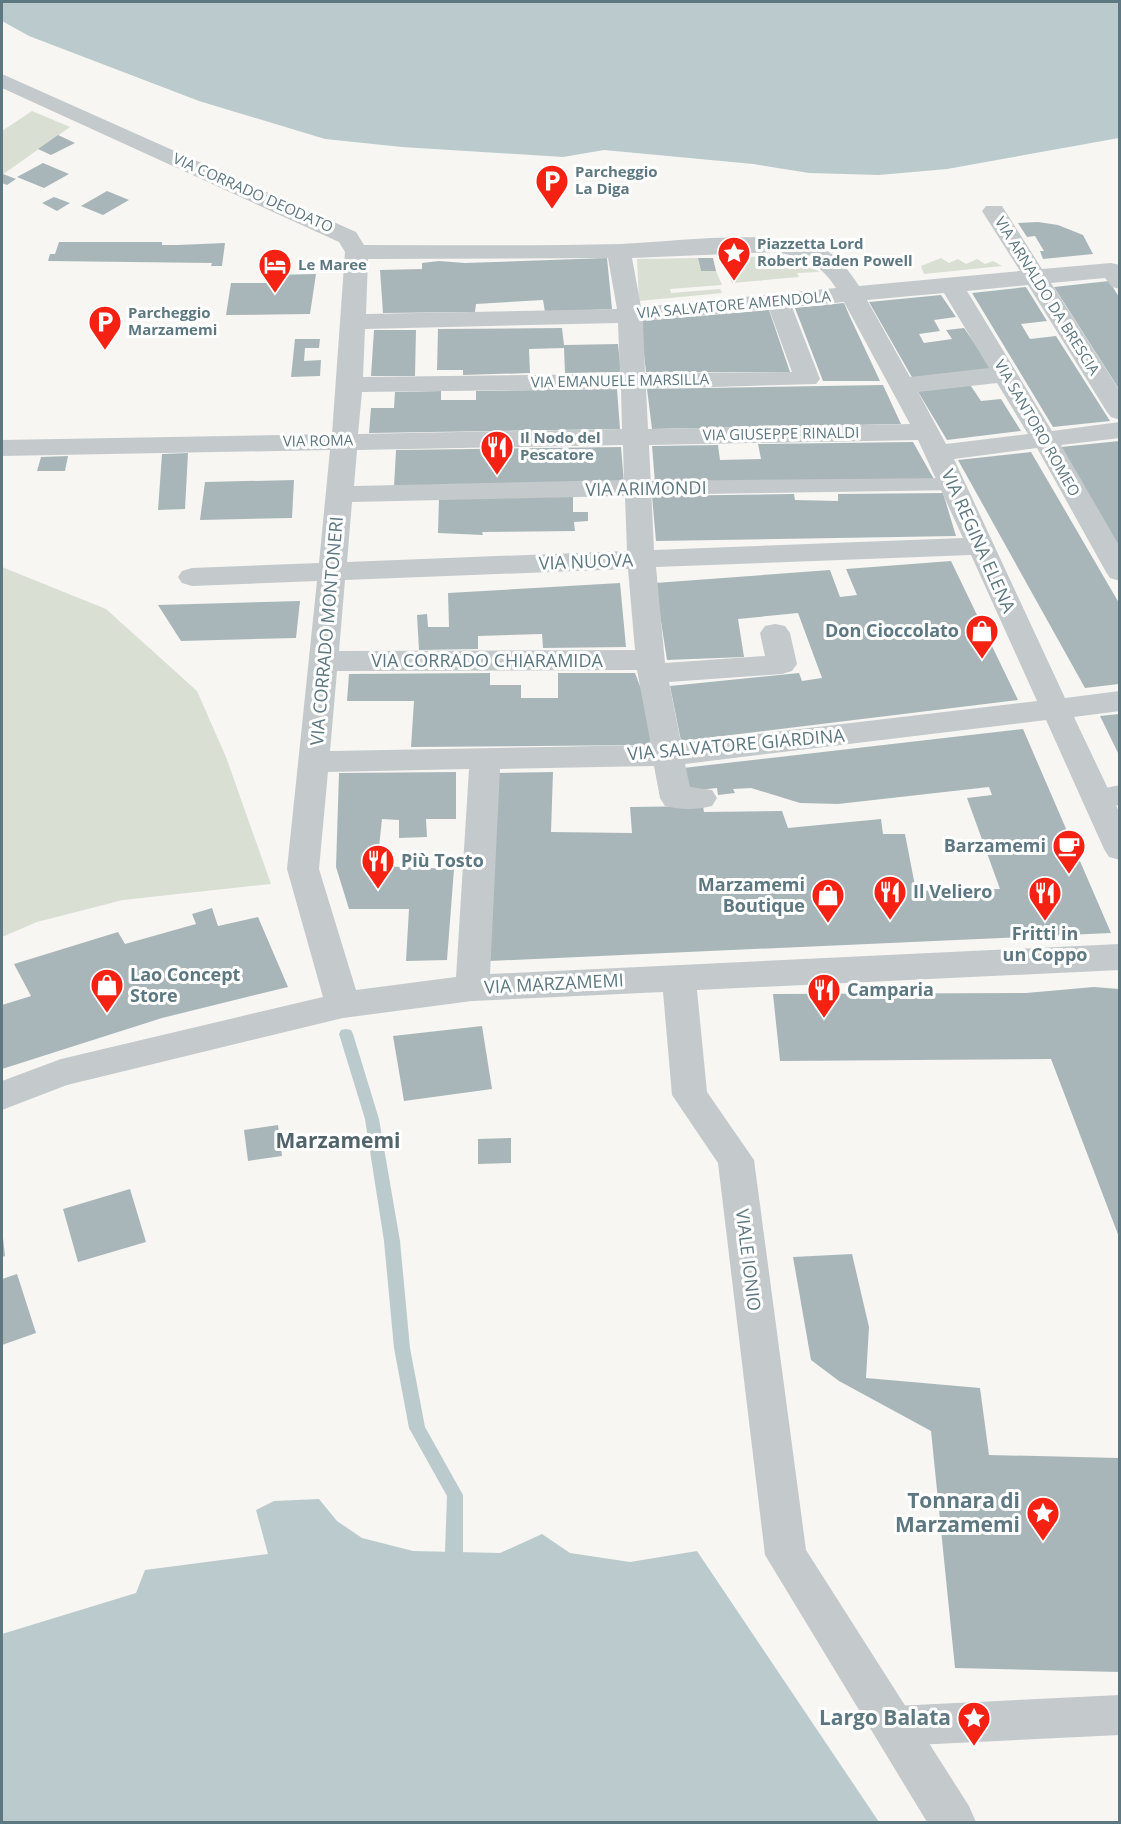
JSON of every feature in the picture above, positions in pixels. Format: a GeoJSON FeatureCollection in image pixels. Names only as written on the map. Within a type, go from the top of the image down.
{"type":"FeatureCollection","features":[{"type":"Feature","properties":{"kind":"street","name":"VIA CORRADO DEODATO"},"geometry":{"type":"LineString","coordinates":[[3,82],[348,237],[357,252]]}},
{"type":"Feature","properties":{"kind":"street","name":"VIA ARNALDO DA BRESCIA"},"geometry":{"type":"LineString","coordinates":[[994,211],[1119,412]]}},
{"type":"Feature","properties":{"kind":"street","name":"VIA REGINA ELENA"},"geometry":{"type":"LineString","coordinates":[[619,251],[774,245],[811,252],[825,258],[837,269],[902,386],[953,485],[1055,710],[1108,797],[1119,849]]}},
{"type":"Feature","properties":{"kind":"street"},"geometry":{"type":"LineString","coordinates":[[357,252],[619,251],[630,315],[641,560],[651,667],[676,798],[701,798]]}},
{"type":"Feature","properties":{"kind":"street","name":"VIA CORRADO MONTONERI"},"geometry":{"type":"LineString","coordinates":[[343,1005],[303,869],[350,385],[357,252]]}},
{"type":"Feature","properties":{"kind":"street","name":"VIA SALVATORE AMENDOLA"},"geometry":{"type":"LineString","coordinates":[[355,322],[597,318],[1036,277],[1115,276]]}},
{"type":"Feature","properties":{"kind":"street","name":"VIA SANTORO ROMEO"},"geometry":{"type":"LineString","coordinates":[[951,285],[1045,440],[1119,572]]}},
{"type":"Feature","properties":{"kind":"street","name":"VIA EMANUELE MARSILLA"},"geometry":{"type":"LineString","coordinates":[[350,385],[807,379],[778,301]]}},
{"type":"Feature","properties":{"kind":"street"},"geometry":{"type":"LineString","coordinates":[[902,386],[1006,374]]}},
{"type":"Feature","properties":{"kind":"street"},"geometry":{"type":"LineString","coordinates":[[932,443],[1045,440],[1119,430]]}},
{"type":"Feature","properties":{"kind":"street","name":"VIA ROMA"},"geometry":{"type":"LineString","coordinates":[[2,448],[635,437]]}},
{"type":"Feature","properties":{"kind":"street","name":"VIA GIUSEPPE RINALDI"},"geometry":{"type":"LineString","coordinates":[[635,437],[932,443]]}},
{"type":"Feature","properties":{"kind":"street","name":"VIA ARIMONDI"},"geometry":{"type":"LineString","coordinates":[[339,494],[953,485]]}},
{"type":"Feature","properties":{"kind":"street","name":"VIA NUOVA"},"geometry":{"type":"LineString","coordinates":[[192,577],[980,546]]}},
{"type":"Feature","properties":{"kind":"street","name":"VIA CORRADO CHIARAMIDA"},"geometry":{"type":"LineString","coordinates":[[323,661],[651,667],[782,664],[775,633]]}},
{"type":"Feature","properties":{"kind":"street","name":"VIA SALVATORE GIARDINA"},"geometry":{"type":"LineString","coordinates":[[315,762],[669,755],[1055,710],[1119,700]]}},
{"type":"Feature","properties":{"kind":"street"},"geometry":{"type":"LineString","coordinates":[[472,988],[485,759]]}},
{"type":"Feature","properties":{"kind":"street","name":"VIA MARZAMEMI"},"geometry":{"type":"LineString","coordinates":[[2,1096],[61,1073],[343,1005],[472,988],[1119,957]]}},
{"type":"Feature","properties":{"kind":"street","name":"VIALE IONIO"},"geometry":{"type":"LineString","coordinates":[[679,978],[690,1095],[736,1160],[786,1555],[894,1726]]}},
{"type":"Feature","properties":{"kind":"street"},"geometry":{"type":"LineString","coordinates":[[953,1822],[894,1726],[1119,1715]]}},
{"type":"Feature","properties":{"kind":"shaded area"},"geometry":{"type":"Polygon","coordinates":[[[2,2],[1119,2],[1119,138],[947,169],[879,175],[809,173],[753,164],[604,150],[563,157],[402,147],[325,139],[199,101],[29,36],[2,21],[2,2]]]}},
{"type":"Feature","properties":{"kind":"shaded area"},"geometry":{"type":"Polygon","coordinates":[[[32,111],[70,127],[2,175],[2,131],[32,111]]]}},
{"type":"Feature","properties":{"kind":"shaded area"},"geometry":{"type":"Polygon","coordinates":[[[788,256],[820,272],[797,273],[799,277],[732,283],[727,271],[745,270],[739,257],[788,256]]]}},
{"type":"Feature","properties":{"kind":"shaded area"},"geometry":{"type":"Polygon","coordinates":[[[698,258],[701,271],[716,271],[722,285],[670,289],[671,293],[720,289],[722,293],[639,301],[637,259],[698,258]]]}},
{"type":"Feature","properties":{"kind":"shaded area"},"geometry":{"type":"Polygon","coordinates":[[[941,258],[949,263],[958,259],[966,264],[977,259],[985,264],[993,261],[1002,266],[924,274],[921,266],[941,258]]]}},
{"type":"Feature","properties":{"kind":"shaded area"},"geometry":{"type":"Polygon","coordinates":[[[2,567],[106,609],[197,691],[226,757],[271,884],[123,900],[37,922],[2,937],[2,567]]]}},
{"type":"Feature","properties":{"kind":"shaded area"},"geometry":{"type":"Polygon","coordinates":[[[319,1499],[337,1521],[362,1538],[413,1551],[500,1553],[542,1534],[570,1553],[630,1562],[697,1551],[879,1822],[2,1822],[2,1634],[136,1593],[145,1570],[268,1554],[256,1510],[274,1501],[319,1499]]]}},
{"type":"Feature","properties":{"kind":"building"},"geometry":{"type":"Polygon","coordinates":[[[58,135],[75,143],[51,155],[38,149],[58,135]]]}},
{"type":"Feature","properties":{"kind":"building"},"geometry":{"type":"Polygon","coordinates":[[[43,163],[69,174],[44,188],[17,177],[43,163]]]}},
{"type":"Feature","properties":{"kind":"building"},"geometry":{"type":"Polygon","coordinates":[[[3,174],[16,179],[7,185],[2,183],[3,174]]]}},
{"type":"Feature","properties":{"kind":"building"},"geometry":{"type":"Polygon","coordinates":[[[107,191],[129,200],[103,215],[81,206],[107,191]]]}},
{"type":"Feature","properties":{"kind":"building"},"geometry":{"type":"Polygon","coordinates":[[[54,197],[70,203],[57,211],[42,203],[54,197]]]}},
{"type":"Feature","properties":{"kind":"building"},"geometry":{"type":"Polygon","coordinates":[[[1038,222],[1058,225],[1083,235],[1093,254],[1043,259],[1040,251],[1044,251],[1035,236],[1027,237],[1018,223],[1038,222]]]}},
{"type":"Feature","properties":{"kind":"building"},"geometry":{"type":"Polygon","coordinates":[[[59,242],[162,242],[162,245],[225,243],[222,266],[211,266],[212,263],[48,261],[50,254],[55,254],[59,242]]]}},
{"type":"Feature","properties":{"kind":"building"},"geometry":{"type":"Polygon","coordinates":[[[607,258],[612,309],[545,312],[543,300],[476,304],[475,312],[383,313],[380,270],[422,269],[422,263],[439,261],[465,263],[607,258]]]}},
{"type":"Feature","properties":{"kind":"building"},"geometry":{"type":"Polygon","coordinates":[[[698,258],[713,258],[716,271],[701,271],[698,258]]]}},
{"type":"Feature","properties":{"kind":"building"},"geometry":{"type":"Polygon","coordinates":[[[316,274],[310,314],[226,315],[231,283],[268,283],[270,275],[316,274]]]}},
{"type":"Feature","properties":{"kind":"building"},"geometry":{"type":"Polygon","coordinates":[[[1109,281],[1119,297],[1119,389],[1054,287],[1109,281]]]}},
{"type":"Feature","properties":{"kind":"building"},"geometry":{"type":"Polygon","coordinates":[[[1026,287],[1047,321],[1021,324],[1030,339],[1056,336],[1110,421],[1053,427],[972,293],[1026,287]]]}},
{"type":"Feature","properties":{"kind":"building"},"geometry":{"type":"Polygon","coordinates":[[[941,295],[956,317],[934,320],[940,331],[919,334],[924,343],[952,339],[946,330],[964,328],[993,370],[913,379],[869,302],[941,295]]]}},
{"type":"Feature","properties":{"kind":"building"},"geometry":{"type":"Polygon","coordinates":[[[844,303],[880,381],[823,381],[795,308],[844,303]]]}},
{"type":"Feature","properties":{"kind":"building"},"geometry":{"type":"Polygon","coordinates":[[[769,310],[790,372],[646,372],[640,321],[769,310]]]}},
{"type":"Feature","properties":{"kind":"building"},"geometry":{"type":"Polygon","coordinates":[[[562,328],[564,345],[618,344],[621,372],[565,373],[564,348],[529,349],[530,373],[463,375],[463,370],[437,370],[438,329],[562,328]]]}},
{"type":"Feature","properties":{"kind":"building"},"geometry":{"type":"Polygon","coordinates":[[[374,330],[416,330],[415,376],[371,376],[374,330]]]}},
{"type":"Feature","properties":{"kind":"building"},"geometry":{"type":"Polygon","coordinates":[[[295,339],[320,339],[319,348],[305,348],[304,361],[321,360],[320,376],[291,377],[295,339]]]}},
{"type":"Feature","properties":{"kind":"building"},"geometry":{"type":"Polygon","coordinates":[[[969,383],[981,401],[1001,399],[1021,431],[947,440],[917,390],[969,383]]]}},
{"type":"Feature","properties":{"kind":"building"},"geometry":{"type":"Polygon","coordinates":[[[883,385],[901,424],[652,429],[647,389],[883,385]]]}},
{"type":"Feature","properties":{"kind":"building"},"geometry":{"type":"Polygon","coordinates":[[[617,389],[620,429],[369,433],[371,408],[394,408],[395,392],[441,391],[441,400],[476,400],[476,391],[617,389]]]}},
{"type":"Feature","properties":{"kind":"building"},"geometry":{"type":"Polygon","coordinates":[[[1119,441],[1119,548],[1061,447],[1119,441]]]}},
{"type":"Feature","properties":{"kind":"building"},"geometry":{"type":"Polygon","coordinates":[[[913,442],[935,481],[655,483],[652,446],[718,445],[720,460],[761,459],[758,444],[913,442]]]}},
{"type":"Feature","properties":{"kind":"building"},"geometry":{"type":"Polygon","coordinates":[[[621,447],[624,483],[394,487],[396,450],[621,447]]]}},
{"type":"Feature","properties":{"kind":"building"},"geometry":{"type":"Polygon","coordinates":[[[1031,452],[1119,603],[1119,684],[1085,688],[958,460],[1031,452]]]}},
{"type":"Feature","properties":{"kind":"building"},"geometry":{"type":"Polygon","coordinates":[[[188,453],[185,509],[158,510],[162,454],[188,453]]]}},
{"type":"Feature","properties":{"kind":"building"},"geometry":{"type":"Polygon","coordinates":[[[68,456],[65,471],[37,471],[41,457],[68,456]]]}},
{"type":"Feature","properties":{"kind":"building"},"geometry":{"type":"Polygon","coordinates":[[[294,480],[292,518],[200,520],[205,482],[294,480]]]}},
{"type":"Feature","properties":{"kind":"building"},"geometry":{"type":"Polygon","coordinates":[[[943,493],[956,536],[656,541],[652,496],[794,494],[795,500],[838,501],[838,494],[943,493]]]}},
{"type":"Feature","properties":{"kind":"building"},"geometry":{"type":"Polygon","coordinates":[[[573,496],[573,512],[588,512],[588,521],[574,522],[575,531],[482,532],[483,535],[438,533],[439,498],[573,496]]]}},
{"type":"Feature","properties":{"kind":"building"},"geometry":{"type":"Polygon","coordinates":[[[951,561],[1018,700],[681,741],[670,686],[799,673],[802,681],[822,678],[798,613],[738,619],[744,657],[667,660],[655,583],[830,570],[840,597],[857,595],[846,569],[951,561]]]}},
{"type":"Feature","properties":{"kind":"building"},"geometry":{"type":"Polygon","coordinates":[[[620,583],[626,647],[543,648],[542,634],[478,636],[478,649],[419,650],[417,615],[427,614],[428,627],[449,627],[448,593],[620,583]]]}},
{"type":"Feature","properties":{"kind":"building"},"geometry":{"type":"Polygon","coordinates":[[[300,601],[296,638],[181,641],[158,605],[300,601]]]}},
{"type":"Feature","properties":{"kind":"building"},"geometry":{"type":"Polygon","coordinates":[[[490,673],[490,685],[521,685],[521,698],[558,698],[558,673],[635,673],[646,702],[651,745],[411,747],[414,701],[347,701],[349,674],[490,673]]]}},
{"type":"Feature","properties":{"kind":"building"},"geometry":{"type":"Polygon","coordinates":[[[1119,714],[1119,755],[1100,716],[1119,714]]]}},
{"type":"Feature","properties":{"kind":"building"},"geometry":{"type":"Polygon","coordinates":[[[1023,729],[1111,933],[489,961],[495,773],[553,772],[551,832],[632,833],[630,807],[703,806],[704,812],[782,811],[788,828],[881,819],[883,834],[905,834],[916,891],[1000,889],[967,798],[992,795],[989,787],[838,804],[800,803],[751,788],[733,789],[735,793],[718,795],[717,788],[689,791],[683,768],[1023,729]]]}},
{"type":"Feature","properties":{"kind":"building"},"geometry":{"type":"Polygon","coordinates":[[[456,772],[456,819],[426,819],[427,837],[399,838],[399,820],[382,819],[377,866],[454,869],[447,960],[406,961],[409,909],[349,909],[336,867],[339,773],[456,772]]]}},
{"type":"Feature","properties":{"kind":"building"},"geometry":{"type":"Polygon","coordinates":[[[212,908],[218,926],[258,917],[288,987],[162,1018],[2,1069],[2,1005],[31,996],[14,964],[118,932],[125,944],[196,924],[192,914],[212,908]]]}},
{"type":"Feature","properties":{"kind":"building"},"geometry":{"type":"Polygon","coordinates":[[[1094,987],[1119,989],[1119,1237],[1051,1059],[780,1061],[773,994],[1026,993],[1094,987]]]}},
{"type":"Feature","properties":{"kind":"building"},"geometry":{"type":"Polygon","coordinates":[[[482,1026],[492,1089],[404,1101],[393,1036],[482,1026]]]}},
{"type":"Feature","properties":{"kind":"building"},"geometry":{"type":"Polygon","coordinates":[[[278,1125],[282,1156],[248,1161],[244,1130],[278,1125]]]}},
{"type":"Feature","properties":{"kind":"building"},"geometry":{"type":"Polygon","coordinates":[[[511,1138],[511,1163],[478,1164],[478,1139],[511,1138]]]}},
{"type":"Feature","properties":{"kind":"building"},"geometry":{"type":"Polygon","coordinates":[[[130,1189],[146,1242],[78,1262],[63,1209],[130,1189]]]}},
{"type":"Feature","properties":{"kind":"building"},"geometry":{"type":"Polygon","coordinates":[[[2,1229],[5,1256],[2,1257],[2,1229]]]}},
{"type":"Feature","properties":{"kind":"building"},"geometry":{"type":"Polygon","coordinates":[[[852,1254],[869,1327],[866,1378],[980,1388],[989,1455],[1119,1458],[1119,1672],[955,1668],[931,1431],[839,1381],[811,1360],[793,1257],[852,1254]]]}},
{"type":"Feature","properties":{"kind":"building"},"geometry":{"type":"Polygon","coordinates":[[[17,1274],[36,1333],[2,1345],[2,1279],[17,1274]]]}},
{"type":"Feature","properties":{"kind":"waterway"},"geometry":{"type":"LineString","coordinates":[[346,1034],[372,1119],[392,1241],[402,1348],[417,1428],[455,1495],[454,1552]]}},
{"type":"Feature","properties":{"kind":"place","name":"Parcheggio La Diga"},"geometry":{"type":"Point","coordinates":[552,210]}},
{"type":"Feature","properties":{"kind":"place","name":"Piazzetta Lord Robert Baden Powell"},"geometry":{"type":"Point","coordinates":[734,282]}},
{"type":"Feature","properties":{"kind":"place","name":"Le Maree"},"geometry":{"type":"Point","coordinates":[275,294]}},
{"type":"Feature","properties":{"kind":"place","name":"Parcheggio Marzamemi"},"geometry":{"type":"Point","coordinates":[105,351]}},
{"type":"Feature","properties":{"kind":"place","name":"Il Nodo del Pescatore"},"geometry":{"type":"Point","coordinates":[497,476]}},
{"type":"Feature","properties":{"kind":"place","name":"Don Cioccolato"},"geometry":{"type":"Point","coordinates":[982,660]}},
{"type":"Feature","properties":{"kind":"place","name":"Barzamemi"},"geometry":{"type":"Point","coordinates":[1069,875]}},
{"type":"Feature","properties":{"kind":"place","name":"Più Tosto"},"geometry":{"type":"Point","coordinates":[378,890]}},
{"type":"Feature","properties":{"kind":"place","name":"Il Veliero"},"geometry":{"type":"Point","coordinates":[890,921]}},
{"type":"Feature","properties":{"kind":"place","name":"Fritti in un Coppo"},"geometry":{"type":"Point","coordinates":[1045,922]}},
{"type":"Feature","properties":{"kind":"place","name":"Marzamemi Boutique"},"geometry":{"type":"Point","coordinates":[828,924]}},
{"type":"Feature","properties":{"kind":"place","name":"Lao Concept Store"},"geometry":{"type":"Point","coordinates":[107,1014]}},
{"type":"Feature","properties":{"kind":"place","name":"Camparia"},"geometry":{"type":"Point","coordinates":[824,1019]}},
{"type":"Feature","properties":{"kind":"place","name":"Tonnara di Marzamemi"},"geometry":{"type":"Point","coordinates":[1043,1542]}},
{"type":"Feature","properties":{"kind":"place","name":"Largo Balata"},"geometry":{"type":"Point","coordinates":[974,1747]}},
{"type":"Feature","properties":{"kind":"district","name":"Marzamemi"},"geometry":{"type":"Point","coordinates":[338,1141]}}]}
